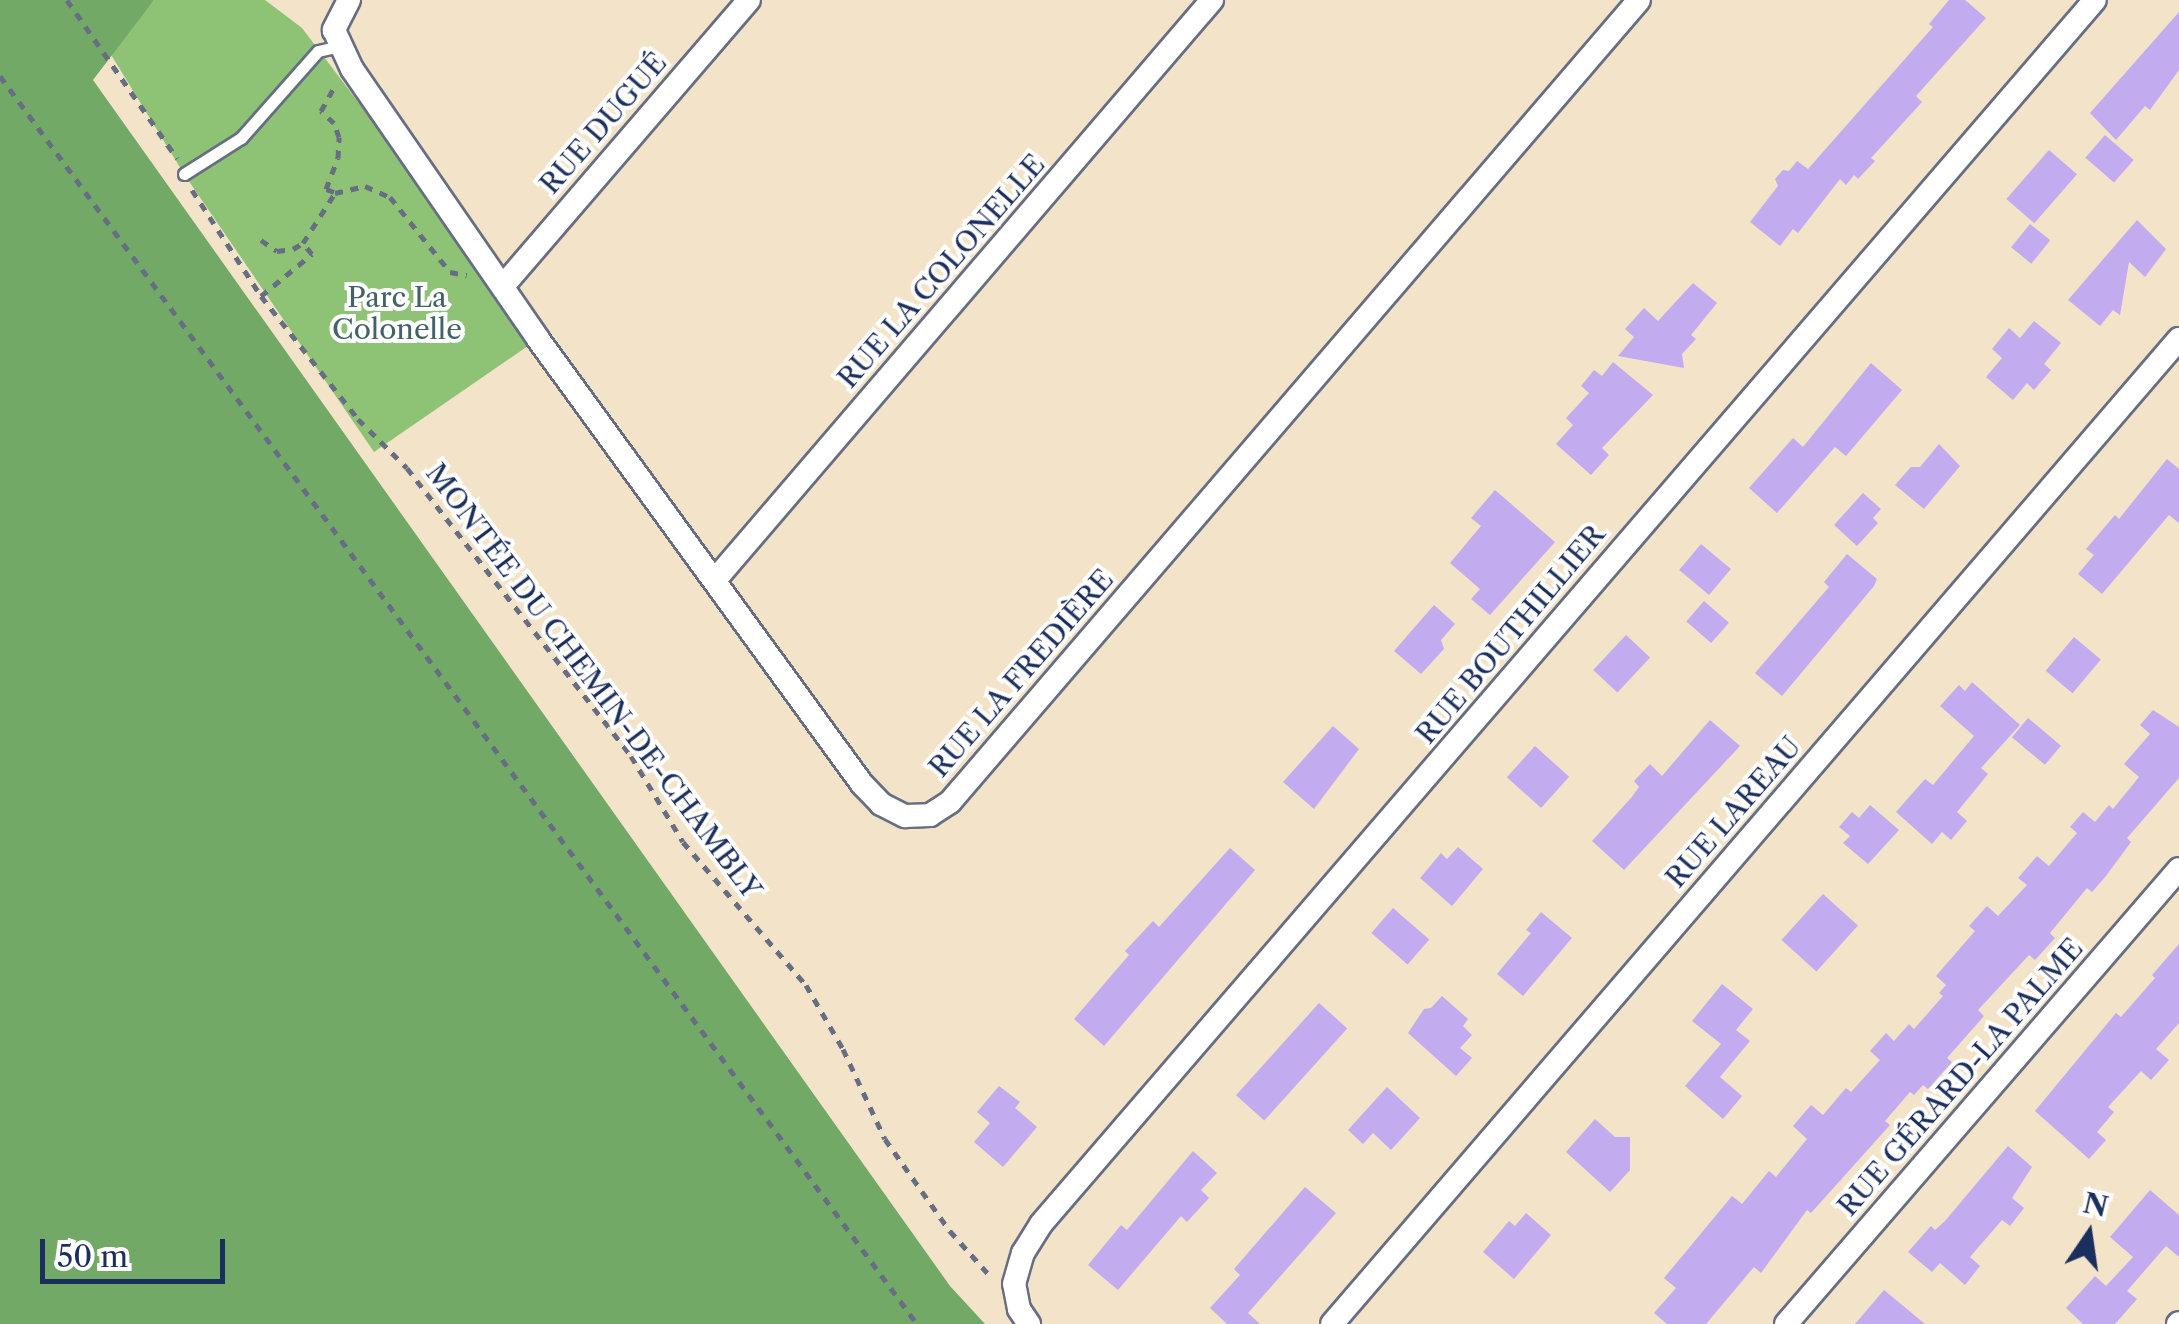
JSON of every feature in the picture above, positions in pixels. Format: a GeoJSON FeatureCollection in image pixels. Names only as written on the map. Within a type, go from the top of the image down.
{"type":"FeatureCollection","features":[{"type":"Feature","properties":{"kind":"street"},"geometry":{"type":"LineString","coordinates":[[339,46],[335,22],[348,0]]}},
{"type":"Feature","properties":{"kind":"street","name":"RUE DUGUÉ"},"geometry":{"type":"LineString","coordinates":[[502,286],[749,0]]}},
{"type":"Feature","properties":{"kind":"street","name":"RUE LA COLONELLE"},"geometry":{"type":"LineString","coordinates":[[714,580],[1212,0]]}},
{"type":"Feature","properties":{"kind":"street","name":"RUE LA FREDIÈRE"},"geometry":{"type":"LineString","coordinates":[[339,46],[483,259],[714,580],[881,804],[905,816],[930,815],[950,802],[1639,0]]}},
{"type":"Feature","properties":{"kind":"street","name":"RUE BOUTHILLIER"},"geometry":{"type":"LineString","coordinates":[[1014,1284],[1024,1253],[1041,1224],[2095,0]]}},
{"type":"Feature","properties":{"kind":"street","name":"RUE LAREAU"},"geometry":{"type":"LineString","coordinates":[[1332,1324],[2179,339]]}},
{"type":"Feature","properties":{"kind":"street","name":"RUE GÉRARD-LA PALME"},"geometry":{"type":"LineString","coordinates":[[1786,1324],[2178,872]]}},
{"type":"Feature","properties":{"kind":"street"},"geometry":{"type":"LineString","coordinates":[[1014,1284],[1020,1309],[1029,1324]]}},
{"type":"Feature","properties":{"kind":"lane"},"geometry":{"type":"LineString","coordinates":[[184,174],[241,138],[318,51],[339,46]]}},
{"type":"Feature","properties":{"kind":"path","name":"MONTÉE DU CHEMIN-DE-CHAMBLY"},"geometry":{"type":"LineString","coordinates":[[67,0],[261,296],[358,419],[407,468],[631,756],[683,842],[806,986],[843,1049],[884,1139],[940,1218],[993,1279],[1014,1284]]}},
{"type":"Feature","properties":{"kind":"path"},"geometry":{"type":"LineString","coordinates":[[0,76],[917,1324]]}},
{"type":"Feature","properties":{"kind":"path"},"geometry":{"type":"LineString","coordinates":[[339,80],[321,111],[334,123],[339,137],[338,158],[326,189],[335,193],[365,186],[379,190],[450,272],[469,274],[483,259]]}},
{"type":"Feature","properties":{"kind":"path"},"geometry":{"type":"LineString","coordinates":[[260,240],[276,251],[303,242],[335,193]]}},
{"type":"Feature","properties":{"kind":"path"},"geometry":{"type":"LineString","coordinates":[[261,296],[312,254],[303,242]]}},
{"type":"Feature","properties":{"kind":"green space"},"geometry":{"type":"Polygon","coordinates":[[[0,0],[154,0],[93,80],[950,1286],[985,1324],[0,1324],[0,0]]]}},
{"type":"Feature","properties":{"kind":"green space","name":"Parc La Colonelle"},"geometry":{"type":"Polygon","coordinates":[[[154,0],[265,0],[302,28],[538,339],[374,452],[184,174],[110,53],[154,0]]]}},
{"type":"Feature","properties":{"kind":"building"},"geometry":{"type":"Polygon","coordinates":[[[1949,0],[1965,0],[1986,18],[1916,96],[1922,102],[1871,158],[1875,161],[1858,179],[1854,175],[1846,185],[1840,179],[1798,233],[1793,229],[1780,246],[1750,222],[1778,186],[1775,179],[1797,161],[1808,169],[1933,27],[1929,24],[1949,0]]]}},
{"type":"Feature","properties":{"kind":"building"},"geometry":{"type":"Polygon","coordinates":[[[2179,12],[2179,70],[2150,110],[2145,106],[2116,140],[2090,113],[2179,12]]]}},
{"type":"Feature","properties":{"kind":"building"},"geometry":{"type":"Polygon","coordinates":[[[2105,135],[2134,160],[2114,183],[2085,158],[2105,135]]]}},
{"type":"Feature","properties":{"kind":"building"},"geometry":{"type":"Polygon","coordinates":[[[2049,150],[2077,174],[2034,223],[2006,199],[2049,150]]]}},
{"type":"Feature","properties":{"kind":"building"},"geometry":{"type":"Polygon","coordinates":[[[2137,220],[2166,249],[2145,277],[2129,262],[2120,315],[2113,310],[2100,326],[2068,300],[2137,220]]]}},
{"type":"Feature","properties":{"kind":"building"},"geometry":{"type":"Polygon","coordinates":[[[2030,224],[2050,240],[2031,264],[2011,247],[2030,224]]]}},
{"type":"Feature","properties":{"kind":"building"},"geometry":{"type":"Polygon","coordinates":[[[1693,283],[1717,303],[1691,335],[1696,339],[1682,354],[1684,368],[1618,356],[1634,337],[1625,329],[1644,308],[1658,321],[1693,283]]]}},
{"type":"Feature","properties":{"kind":"building"},"geometry":{"type":"Polygon","coordinates":[[[2034,321],[2061,343],[2044,364],[2051,370],[2034,390],[2027,383],[2013,400],[1986,377],[2002,358],[1992,349],[2009,328],[2020,338],[2034,321]]]}},
{"type":"Feature","properties":{"kind":"building"},"geometry":{"type":"Polygon","coordinates":[[[1613,362],[1653,395],[1602,448],[1609,455],[1591,475],[1556,444],[1573,425],[1566,418],[1589,393],[1581,386],[1594,370],[1602,376],[1613,362]]]}},
{"type":"Feature","properties":{"kind":"building"},"geometry":{"type":"Polygon","coordinates":[[[1871,363],[1902,390],[1846,456],[1835,447],[1777,513],[1749,488],[1793,438],[1803,447],[1871,363]]]}},
{"type":"Feature","properties":{"kind":"building"},"geometry":{"type":"Polygon","coordinates":[[[1939,444],[1960,466],[1924,509],[1895,485],[1911,467],[1920,467],[1939,444]]]}},
{"type":"Feature","properties":{"kind":"building"},"geometry":{"type":"Polygon","coordinates":[[[2167,459],[2179,469],[2179,523],[2169,515],[2102,594],[2078,574],[2094,555],[2086,549],[2115,515],[2119,519],[2167,459]]]}},
{"type":"Feature","properties":{"kind":"building"},"geometry":{"type":"Polygon","coordinates":[[[1495,490],[1555,542],[1490,615],[1471,599],[1480,589],[1450,563],[1481,526],[1471,518],[1495,490]]]}},
{"type":"Feature","properties":{"kind":"building"},"geometry":{"type":"Polygon","coordinates":[[[1863,493],[1881,509],[1873,518],[1878,523],[1857,546],[1834,525],[1863,493]]]}},
{"type":"Feature","properties":{"kind":"building"},"geometry":{"type":"Polygon","coordinates":[[[1701,544],[1731,569],[1709,595],[1679,570],[1701,544]]]}},
{"type":"Feature","properties":{"kind":"building"},"geometry":{"type":"Polygon","coordinates":[[[1847,554],[1877,579],[1874,586],[1782,696],[1755,673],[1829,587],[1824,582],[1847,554]]]}},
{"type":"Feature","properties":{"kind":"building"},"geometry":{"type":"Polygon","coordinates":[[[1704,601],[1729,623],[1711,643],[1686,621],[1704,601]]]}},
{"type":"Feature","properties":{"kind":"building"},"geometry":{"type":"Polygon","coordinates":[[[1434,605],[1455,624],[1441,640],[1444,649],[1421,674],[1394,651],[1434,605]]]}},
{"type":"Feature","properties":{"kind":"building"},"geometry":{"type":"Polygon","coordinates":[[[1626,635],[1650,658],[1617,693],[1593,670],[1626,635]]]}},
{"type":"Feature","properties":{"kind":"building"},"geometry":{"type":"Polygon","coordinates":[[[2074,637],[2101,659],[2073,693],[2046,671],[2074,637]]]}},
{"type":"Feature","properties":{"kind":"building"},"geometry":{"type":"Polygon","coordinates":[[[1972,682],[2020,725],[1981,768],[1988,774],[1957,812],[1967,821],[1951,840],[1942,832],[1932,844],[1896,812],[1925,779],[1933,785],[1974,736],[1940,706],[1959,685],[1965,691],[1972,682]]]}},
{"type":"Feature","properties":{"kind":"building"},"geometry":{"type":"Polygon","coordinates":[[[2153,710],[2179,727],[2179,778],[2127,838],[2131,842],[2106,876],[2092,892],[2087,888],[2050,933],[2055,938],[2035,960],[2029,955],[1978,1010],[1984,1016],[1947,1058],[1952,1062],[1928,1089],[1923,1085],[1914,1095],[1910,1092],[1885,1121],[1890,1125],[1811,1213],[1807,1210],[1761,1273],[1754,1267],[1706,1324],[1667,1324],[1654,1313],[1676,1288],[1664,1278],[1732,1196],[1742,1204],[1769,1171],[1776,1177],[1807,1139],[1793,1126],[1811,1105],[1823,1115],[1846,1088],[1851,1092],[1880,1060],[1870,1051],[1886,1033],[1894,1041],[1909,1024],[1914,1029],[1943,996],[1939,993],[1946,985],[1936,976],[1975,931],[1969,926],[1987,906],[1998,916],[2027,885],[2018,878],[2037,856],[2049,866],[2077,833],[2070,827],[2083,812],[2095,822],[2109,805],[2113,809],[2139,777],[2124,764],[2150,734],[2140,725],[2153,710]]]}},
{"type":"Feature","properties":{"kind":"building"},"geometry":{"type":"Polygon","coordinates":[[[2028,718],[2061,746],[2045,765],[2012,737],[2028,718]]]}},
{"type":"Feature","properties":{"kind":"building"},"geometry":{"type":"Polygon","coordinates":[[[1710,720],[1740,746],[1624,870],[1592,841],[1631,798],[1639,787],[1634,781],[1650,764],[1662,776],[1710,720]]]}},
{"type":"Feature","properties":{"kind":"building"},"geometry":{"type":"Polygon","coordinates":[[[1333,726],[1359,749],[1314,809],[1283,782],[1333,726]]]}},
{"type":"Feature","properties":{"kind":"building"},"geometry":{"type":"Polygon","coordinates":[[[1535,746],[1569,777],[1541,808],[1507,777],[1535,746]]]}},
{"type":"Feature","properties":{"kind":"building"},"geometry":{"type":"Polygon","coordinates":[[[1870,805],[1899,830],[1868,864],[1843,843],[1850,836],[1839,827],[1852,812],[1859,818],[1870,805]]]}},
{"type":"Feature","properties":{"kind":"building"},"geometry":{"type":"Polygon","coordinates":[[[1458,847],[1483,869],[1452,906],[1420,878],[1441,853],[1447,859],[1458,847]]]}},
{"type":"Feature","properties":{"kind":"building"},"geometry":{"type":"Polygon","coordinates":[[[1230,848],[1255,870],[1104,1046],[1074,1019],[1129,955],[1125,951],[1153,921],[1159,927],[1230,848]]]}},
{"type":"Feature","properties":{"kind":"building"},"geometry":{"type":"Polygon","coordinates":[[[1823,894],[1858,925],[1816,972],[1782,940],[1823,894]]]}},
{"type":"Feature","properties":{"kind":"building"},"geometry":{"type":"Polygon","coordinates":[[[1393,908],[1429,939],[1408,964],[1371,933],[1393,908]]]}},
{"type":"Feature","properties":{"kind":"building"},"geometry":{"type":"Polygon","coordinates":[[[1541,912],[1572,938],[1523,996],[1497,974],[1531,933],[1526,930],[1541,912]]]}},
{"type":"Feature","properties":{"kind":"building"},"geometry":{"type":"Polygon","coordinates":[[[2179,944],[2179,1023],[2156,1049],[2169,1060],[2151,1080],[2141,1071],[2108,1107],[2114,1112],[2097,1132],[2106,1140],[2089,1159],[2035,1111],[2116,1013],[2121,1017],[2155,978],[2152,975],[2179,944]]]}},
{"type":"Feature","properties":{"kind":"building"},"geometry":{"type":"Polygon","coordinates":[[[1722,984],[1753,1009],[1736,1030],[1750,1041],[1720,1077],[1742,1096],[1723,1119],[1685,1086],[1721,1044],[1692,1021],[1722,984]]]}},
{"type":"Feature","properties":{"kind":"building"},"geometry":{"type":"Polygon","coordinates":[[[1442,996],[1468,1019],[1463,1026],[1472,1035],[1460,1048],[1472,1058],[1456,1076],[1408,1033],[1424,1009],[1431,1008],[1442,996]]]}},
{"type":"Feature","properties":{"kind":"building"},"geometry":{"type":"Polygon","coordinates":[[[1319,1003],[1347,1028],[1264,1121],[1236,1095],[1319,1003]]]}},
{"type":"Feature","properties":{"kind":"building"},"geometry":{"type":"Polygon","coordinates":[[[999,1086],[1020,1102],[1015,1108],[1037,1127],[1003,1167],[974,1142],[990,1123],[977,1112],[999,1086]]]}},
{"type":"Feature","properties":{"kind":"building"},"geometry":{"type":"Polygon","coordinates":[[[1387,1087],[1420,1118],[1391,1150],[1373,1133],[1363,1144],[1348,1130],[1387,1087]]]}},
{"type":"Feature","properties":{"kind":"building"},"geometry":{"type":"Polygon","coordinates":[[[1595,1119],[1615,1137],[1630,1137],[1630,1170],[1610,1192],[1566,1152],[1595,1119]]]}},
{"type":"Feature","properties":{"kind":"building"},"geometry":{"type":"Polygon","coordinates":[[[2008,1146],[2032,1167],[2012,1198],[2024,1208],[2010,1226],[2002,1220],[1970,1257],[1980,1266],[1965,1285],[1940,1263],[1932,1272],[1908,1252],[1931,1226],[1935,1230],[1945,1221],[2008,1146]]]}},
{"type":"Feature","properties":{"kind":"building"},"geometry":{"type":"Polygon","coordinates":[[[1193,1151],[1217,1173],[1201,1190],[1209,1198],[1187,1222],[1181,1216],[1118,1290],[1088,1265],[1121,1225],[1127,1230],[1193,1151]]]}},
{"type":"Feature","properties":{"kind":"building"},"geometry":{"type":"Polygon","coordinates":[[[1305,1187],[1336,1213],[1248,1313],[1260,1324],[1227,1324],[1210,1308],[1240,1275],[1234,1269],[1305,1187]]]}},
{"type":"Feature","properties":{"kind":"building"},"geometry":{"type":"Polygon","coordinates":[[[2150,1190],[2179,1215],[2179,1257],[2166,1246],[2127,1291],[2137,1299],[2115,1324],[2083,1324],[2066,1308],[2095,1276],[2106,1286],[2133,1257],[2110,1237],[2150,1190]]]}},
{"type":"Feature","properties":{"kind":"building"},"geometry":{"type":"Polygon","coordinates":[[[1526,1213],[1551,1235],[1514,1279],[1483,1252],[1509,1221],[1515,1226],[1526,1213]]]}},
{"type":"Feature","properties":{"kind":"building"},"geometry":{"type":"Polygon","coordinates":[[[1884,1290],[1925,1324],[1855,1324],[1884,1290]]]}}]}
